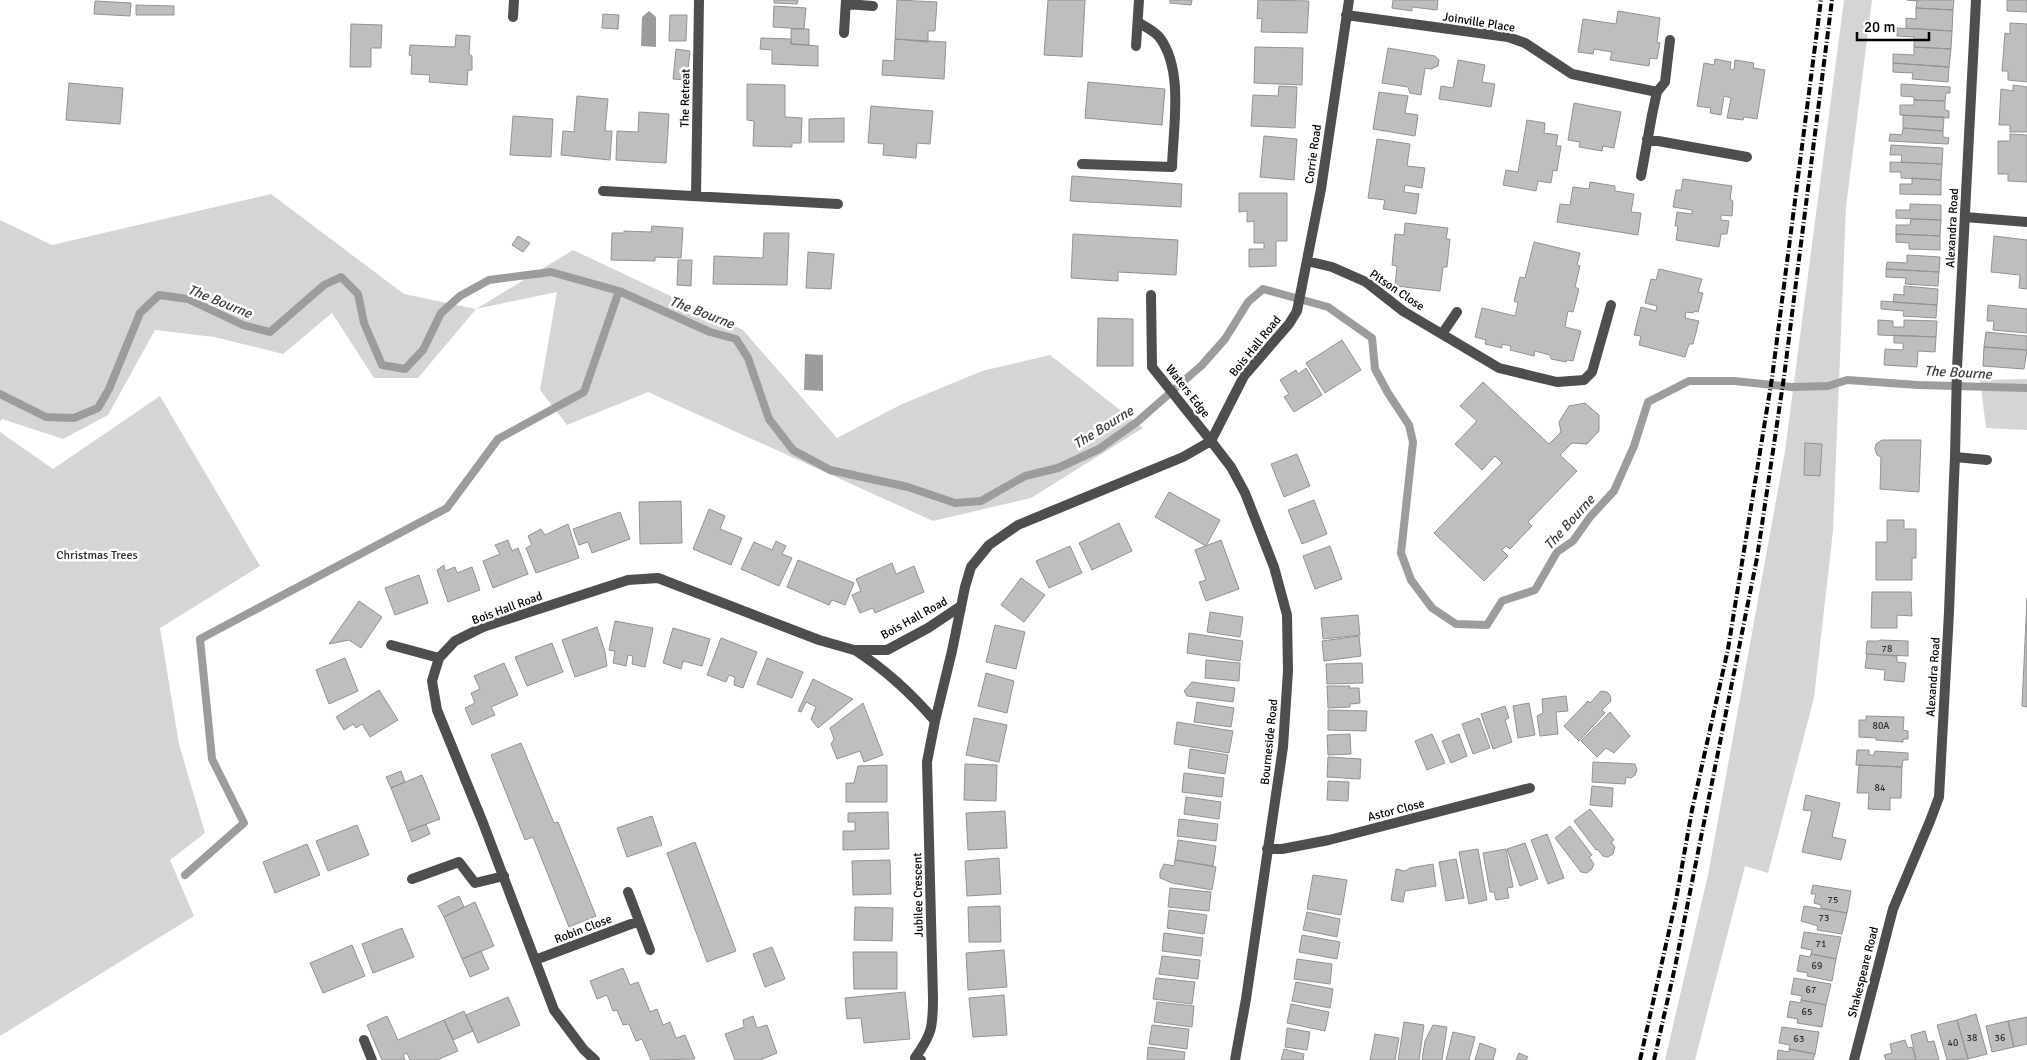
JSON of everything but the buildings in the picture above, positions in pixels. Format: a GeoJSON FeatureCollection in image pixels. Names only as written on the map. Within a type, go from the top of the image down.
{"type":"FeatureCollection","features":[{"type":"Feature","properties":{"kind":"street"},"geometry":{"type":"LineString","coordinates":[[513,17],[514,0]]}},
{"type":"Feature","properties":{"kind":"street","name":"The Retreat"},"geometry":{"type":"LineString","coordinates":[[696,196],[699,0]]}},
{"type":"Feature","properties":{"kind":"street"},"geometry":{"type":"LineString","coordinates":[[1136,46],[1139,0]]}},
{"type":"Feature","properties":{"kind":"street","name":"Corrie Road"},"geometry":{"type":"LineString","coordinates":[[1297,311],[1321,189],[1349,0]]}},
{"type":"Feature","properties":{"kind":"street","name":"Alexandra Road"},"geometry":{"type":"LineString","coordinates":[[1901,892],[1939,797],[1950,612],[1957,368],[1976,0]]}},
{"type":"Feature","properties":{"kind":"street"},"geometry":{"type":"LineString","coordinates":[[844,33],[846,2],[872,6]]}},
{"type":"Feature","properties":{"kind":"street","name":"Joinville Place"},"geometry":{"type":"LineString","coordinates":[[1346,15],[1508,37],[1525,43],[1572,74],[1657,92]]}},
{"type":"Feature","properties":{"kind":"street"},"geometry":{"type":"LineString","coordinates":[[1082,164],[1172,167],[1174,86],[1171,57],[1159,36],[1138,22]]}},
{"type":"Feature","properties":{"kind":"street"},"geometry":{"type":"LineString","coordinates":[[1641,176],[1657,92],[1665,82],[1670,40]]}},
{"type":"Feature","properties":{"kind":"street"},"geometry":{"type":"LineString","coordinates":[[1647,138],[1747,157]]}},
{"type":"Feature","properties":{"kind":"street"},"geometry":{"type":"LineString","coordinates":[[603,191],[838,204]]}},
{"type":"Feature","properties":{"kind":"street"},"geometry":{"type":"LineString","coordinates":[[1965,217],[2027,222]]}},
{"type":"Feature","properties":{"kind":"street","name":"Pitson Close"},"geometry":{"type":"LineString","coordinates":[[1307,261],[1332,267],[1366,282],[1403,311],[1499,368],[1557,382],[1584,380],[1592,372],[1611,305]]}},
{"type":"Feature","properties":{"kind":"street","name":"Waters Edge"},"geometry":{"type":"LineString","coordinates":[[1152,296],[1152,367],[1211,441]]}},
{"type":"Feature","properties":{"kind":"street","name":"Bois Hall Road"},"geometry":{"type":"LineString","coordinates":[[589,1058],[554,1010],[504,876],[437,710],[432,681],[439,658],[455,641],[483,628],[628,580],[658,578],[819,640],[854,650],[887,650],[928,628],[961,606],[971,567],[989,545],[1018,525],[1102,489],[1183,458],[1211,441],[1244,376],[1289,324],[1297,311]]}},
{"type":"Feature","properties":{"kind":"street"},"geometry":{"type":"LineString","coordinates":[[1442,334],[1457,312]]}},
{"type":"Feature","properties":{"kind":"street","name":"Bourneside Road"},"geometry":{"type":"LineString","coordinates":[[1211,441],[1231,467],[1245,493],[1274,567],[1287,615],[1288,671],[1283,747],[1246,999],[1235,1060]]}},
{"type":"Feature","properties":{"kind":"street"},"geometry":{"type":"LineString","coordinates":[[1955,457],[1988,460]]}},
{"type":"Feature","properties":{"kind":"street","name":"Jubilee Crescent"},"geometry":{"type":"LineString","coordinates":[[916,1059],[928,1039],[933,1020],[927,762],[961,606]]}},
{"type":"Feature","properties":{"kind":"street"},"geometry":{"type":"LineString","coordinates":[[391,645],[439,658]]}},
{"type":"Feature","properties":{"kind":"street"},"geometry":{"type":"LineString","coordinates":[[854,650],[881,667],[913,696],[935,721]]}},
{"type":"Feature","properties":{"kind":"street","name":"Astor Close"},"geometry":{"type":"LineString","coordinates":[[1267,850],[1328,840],[1530,788]]}},
{"type":"Feature","properties":{"kind":"street"},"geometry":{"type":"LineString","coordinates":[[412,879],[459,862],[475,883],[504,876]]}},
{"type":"Feature","properties":{"kind":"street"},"geometry":{"type":"LineString","coordinates":[[628,892],[650,950]]}},
{"type":"Feature","properties":{"kind":"street","name":"Shakespeare Road"},"geometry":{"type":"LineString","coordinates":[[1854,1060],[1887,927],[1901,892]]}},
{"type":"Feature","properties":{"kind":"street","name":"Robin Close"},"geometry":{"type":"LineString","coordinates":[[535,960],[639,921]]}},
{"type":"Feature","properties":{"kind":"street"},"geometry":{"type":"LineString","coordinates":[[364,1040],[372,1060]]}},
{"type":"Feature","properties":{"kind":"green space"},"geometry":{"type":"Polygon","coordinates":[[[1844,0],[1872,0],[1846,207],[1833,531],[1814,698],[1768,873],[1745,866],[1695,1060],[1665,1060],[1708,875],[1785,451],[1844,0]]]}},
{"type":"Feature","properties":{"kind":"green space"},"geometry":{"type":"Polygon","coordinates":[[[271,194],[404,294],[476,309],[418,378],[374,378],[332,313],[283,354],[214,337],[155,330],[108,415],[63,439],[2,419],[0,422],[0,220],[52,245],[271,194]]]}},
{"type":"Feature","properties":{"kind":"green space"},"geometry":{"type":"Polygon","coordinates":[[[573,250],[743,330],[837,438],[900,405],[982,371],[1050,355],[1143,428],[1031,498],[933,521],[648,392],[567,425],[540,390],[557,292],[476,309],[573,250]]]}},
{"type":"Feature","properties":{"kind":"green space"},"geometry":{"type":"Polygon","coordinates":[[[2027,379],[2027,430],[1986,428],[1980,380],[2027,379]]]}},
{"type":"Feature","properties":{"kind":"green space","name":"Christmas Trees"},"geometry":{"type":"Polygon","coordinates":[[[160,396],[260,566],[160,628],[179,744],[205,833],[170,860],[194,916],[0,1036],[0,432],[53,469],[160,396]]]}},
{"type":"Feature","properties":{"kind":"shaded area"},"geometry":{"type":"Polygon","coordinates":[[[649,11],[656,17],[656,47],[641,46],[642,17],[649,11]]]}},
{"type":"Feature","properties":{"kind":"shaded area"},"geometry":{"type":"Polygon","coordinates":[[[805,354],[823,355],[823,391],[804,390],[805,354]]]}},
{"type":"Feature","properties":{"kind":"waterway","name":"The Bourne"},"geometry":{"type":"LineString","coordinates":[[0,394],[46,417],[74,418],[98,408],[109,389],[140,313],[159,295],[188,299],[243,325],[270,332],[324,285],[341,277],[358,294],[364,323],[382,365],[405,369],[423,350],[441,313],[460,296],[489,280],[551,272],[619,291],[710,332],[736,339],[748,358],[769,419],[793,450],[830,470],[908,487],[955,503],[981,501],[1025,476],[1058,468],[1099,449],[1137,422],[1202,365],[1225,339],[1248,302],[1263,289],[1328,307],[1372,338],[1375,369],[1409,425],[1413,442],[1401,553],[1411,580],[1432,608],[1456,624],[1487,625],[1502,601],[1535,590],[1557,552],[1573,541],[1590,517],[1614,491],[1634,446],[1648,402],[1689,381],[1734,381],[1792,387],[1828,386],[1847,380],[1918,385],[2027,388]]}},
{"type":"Feature","properties":{"kind":"waterway"},"geometry":{"type":"LineString","coordinates":[[185,875],[244,823],[212,759],[200,639],[447,508],[498,439],[584,392],[619,291]]}},
{"type":"Feature","properties":{"kind":"railway"},"geometry":{"type":"LineString","coordinates":[[1640,1060],[1676,900],[1692,810],[1728,649],[1772,378],[1821,0]]}},
{"type":"Feature","properties":{"kind":"railway"},"geometry":{"type":"LineString","coordinates":[[1654,1060],[1675,967],[1757,558],[1784,377],[1832,0]]}}]}
